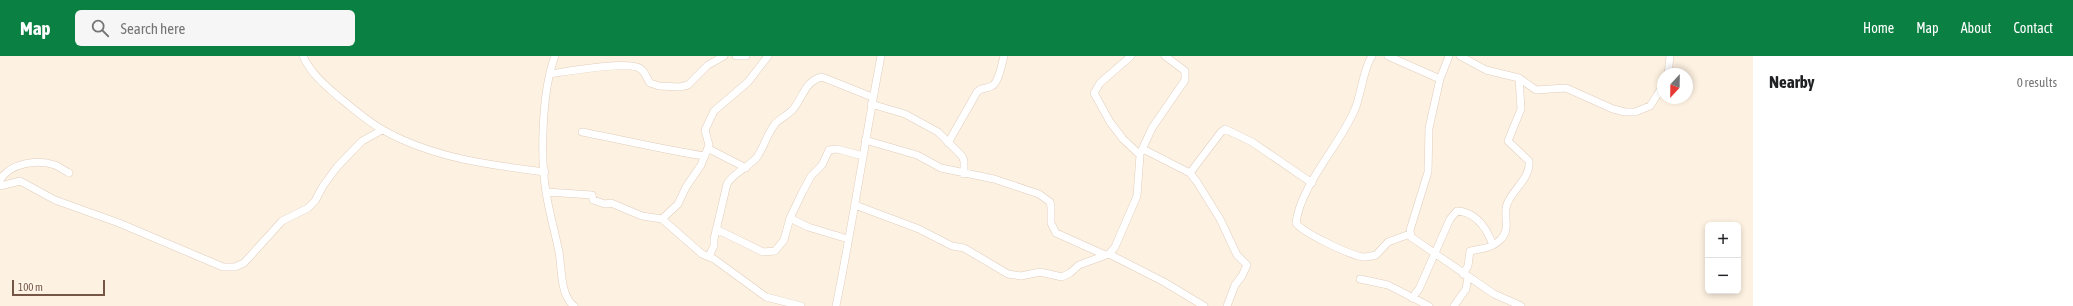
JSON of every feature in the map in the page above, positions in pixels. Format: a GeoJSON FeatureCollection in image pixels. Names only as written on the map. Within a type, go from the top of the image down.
{"type":"FeatureCollection","features":[{"type":"Feature","properties":{"kind":"street"},"geometry":{"type":"LineString","coordinates":[[303,56],[308,66],[323,83],[382,130],[436,153],[458,159],[545,172]]}},
{"type":"Feature","properties":{"kind":"street"},"geometry":{"type":"LineString","coordinates":[[555,56],[550,74],[544,127],[546,192],[559,252],[566,294],[571,305]]}},
{"type":"Feature","properties":{"kind":"street"},"geometry":{"type":"LineString","coordinates":[[550,74],[609,67],[637,67],[642,70],[650,83],[659,86],[680,87],[688,85],[708,65],[724,56]]}},
{"type":"Feature","properties":{"kind":"street"},"geometry":{"type":"LineString","coordinates":[[736,56],[746,56]]}},
{"type":"Feature","properties":{"kind":"street"},"geometry":{"type":"LineString","coordinates":[[662,219],[678,204],[707,153],[709,139],[705,130],[711,116],[720,105],[748,82],[768,56]]}},
{"type":"Feature","properties":{"kind":"street"},"geometry":{"type":"LineString","coordinates":[[836,306],[856,205],[865,140],[881,56]]}},
{"type":"Feature","properties":{"kind":"street"},"geometry":{"type":"LineString","coordinates":[[948,143],[977,92],[981,89],[991,87],[995,83],[1004,56]]}},
{"type":"Feature","properties":{"kind":"street"},"geometry":{"type":"LineString","coordinates":[[1131,56],[1100,83],[1094,93],[1110,122],[1123,139],[1141,152],[1190,172],[1198,182],[1220,219],[1238,255],[1248,265],[1235,285],[1227,306]]}},
{"type":"Feature","properties":{"kind":"street"},"geometry":{"type":"LineString","coordinates":[[856,205],[919,229],[952,246],[964,248],[998,270],[1014,276],[1040,272],[1062,277],[1079,266],[1107,254],[1115,247],[1134,203],[1141,152],[1152,128],[1185,80],[1185,72],[1165,56]]}},
{"type":"Feature","properties":{"kind":"street"},"geometry":{"type":"LineString","coordinates":[[1372,56],[1355,110],[1312,183],[1297,212],[1296,224],[1305,232],[1363,257],[1376,255],[1388,242],[1410,234]]}},
{"type":"Feature","properties":{"kind":"street"},"geometry":{"type":"LineString","coordinates":[[1388,56],[1440,80]]}},
{"type":"Feature","properties":{"kind":"street"},"geometry":{"type":"LineString","coordinates":[[1449,56],[1440,80],[1429,128],[1428,172],[1410,234],[1411,238],[1494,294],[1521,306]]}},
{"type":"Feature","properties":{"kind":"street"},"geometry":{"type":"LineString","coordinates":[[1460,56],[1486,70],[1519,78],[1536,90],[1566,88],[1613,109],[1624,112],[1635,112],[1650,106],[1657,95]]}},
{"type":"Feature","properties":{"kind":"street"},"geometry":{"type":"LineString","coordinates":[[1669,68],[1670,56]]}},
{"type":"Feature","properties":{"kind":"street"},"geometry":{"type":"LineString","coordinates":[[709,256],[714,246],[716,228],[727,184],[736,174],[746,168],[763,148],[775,124],[795,107],[801,95],[817,78],[822,77],[833,80],[938,132],[962,156],[964,161],[964,174]]}},
{"type":"Feature","properties":{"kind":"street"},"geometry":{"type":"LineString","coordinates":[[1454,306],[1466,289],[1465,275],[1470,252],[1493,245],[1501,240],[1506,232],[1506,210],[1508,202],[1526,175],[1530,166],[1529,161],[1508,141],[1521,109],[1519,78]]}},
{"type":"Feature","properties":{"kind":"street"},"geometry":{"type":"LineString","coordinates":[[1190,172],[1221,132],[1225,129],[1252,142],[1312,183]]}},
{"type":"Feature","properties":{"kind":"street"},"geometry":{"type":"LineString","coordinates":[[0,186],[20,181],[55,200],[119,223],[223,267],[235,267],[244,263],[250,258],[282,221],[308,208],[315,201],[323,186],[345,158],[362,141],[382,130]]}},
{"type":"Feature","properties":{"kind":"street"},"geometry":{"type":"LineString","coordinates":[[582,132],[707,153],[746,168]]}},
{"type":"Feature","properties":{"kind":"street"},"geometry":{"type":"LineString","coordinates":[[865,140],[917,155],[940,168],[994,179],[1047,198],[1052,207],[1051,223],[1056,233],[1139,267],[1204,306]]}},
{"type":"Feature","properties":{"kind":"street"},"geometry":{"type":"LineString","coordinates":[[716,228],[763,252],[770,253],[775,251],[784,240],[790,218],[808,182],[822,165],[829,150],[837,149],[863,156]]}},
{"type":"Feature","properties":{"kind":"street"},"geometry":{"type":"LineString","coordinates":[[0,180],[9,169],[20,164],[56,165],[69,173]]}},
{"type":"Feature","properties":{"kind":"street"},"geometry":{"type":"LineString","coordinates":[[546,192],[592,195],[593,200],[601,203],[611,203],[642,216],[662,219],[702,254],[709,256],[766,297],[801,306]]}},
{"type":"Feature","properties":{"kind":"street"},"geometry":{"type":"LineString","coordinates":[[1412,298],[1419,289],[1436,254],[1450,219],[1457,211],[1470,215],[1483,224],[1493,245]]}},
{"type":"Feature","properties":{"kind":"street"},"geometry":{"type":"LineString","coordinates":[[790,218],[808,227],[848,240]]}},
{"type":"Feature","properties":{"kind":"street"},"geometry":{"type":"LineString","coordinates":[[1360,279],[1388,285],[1429,306]]}}]}
